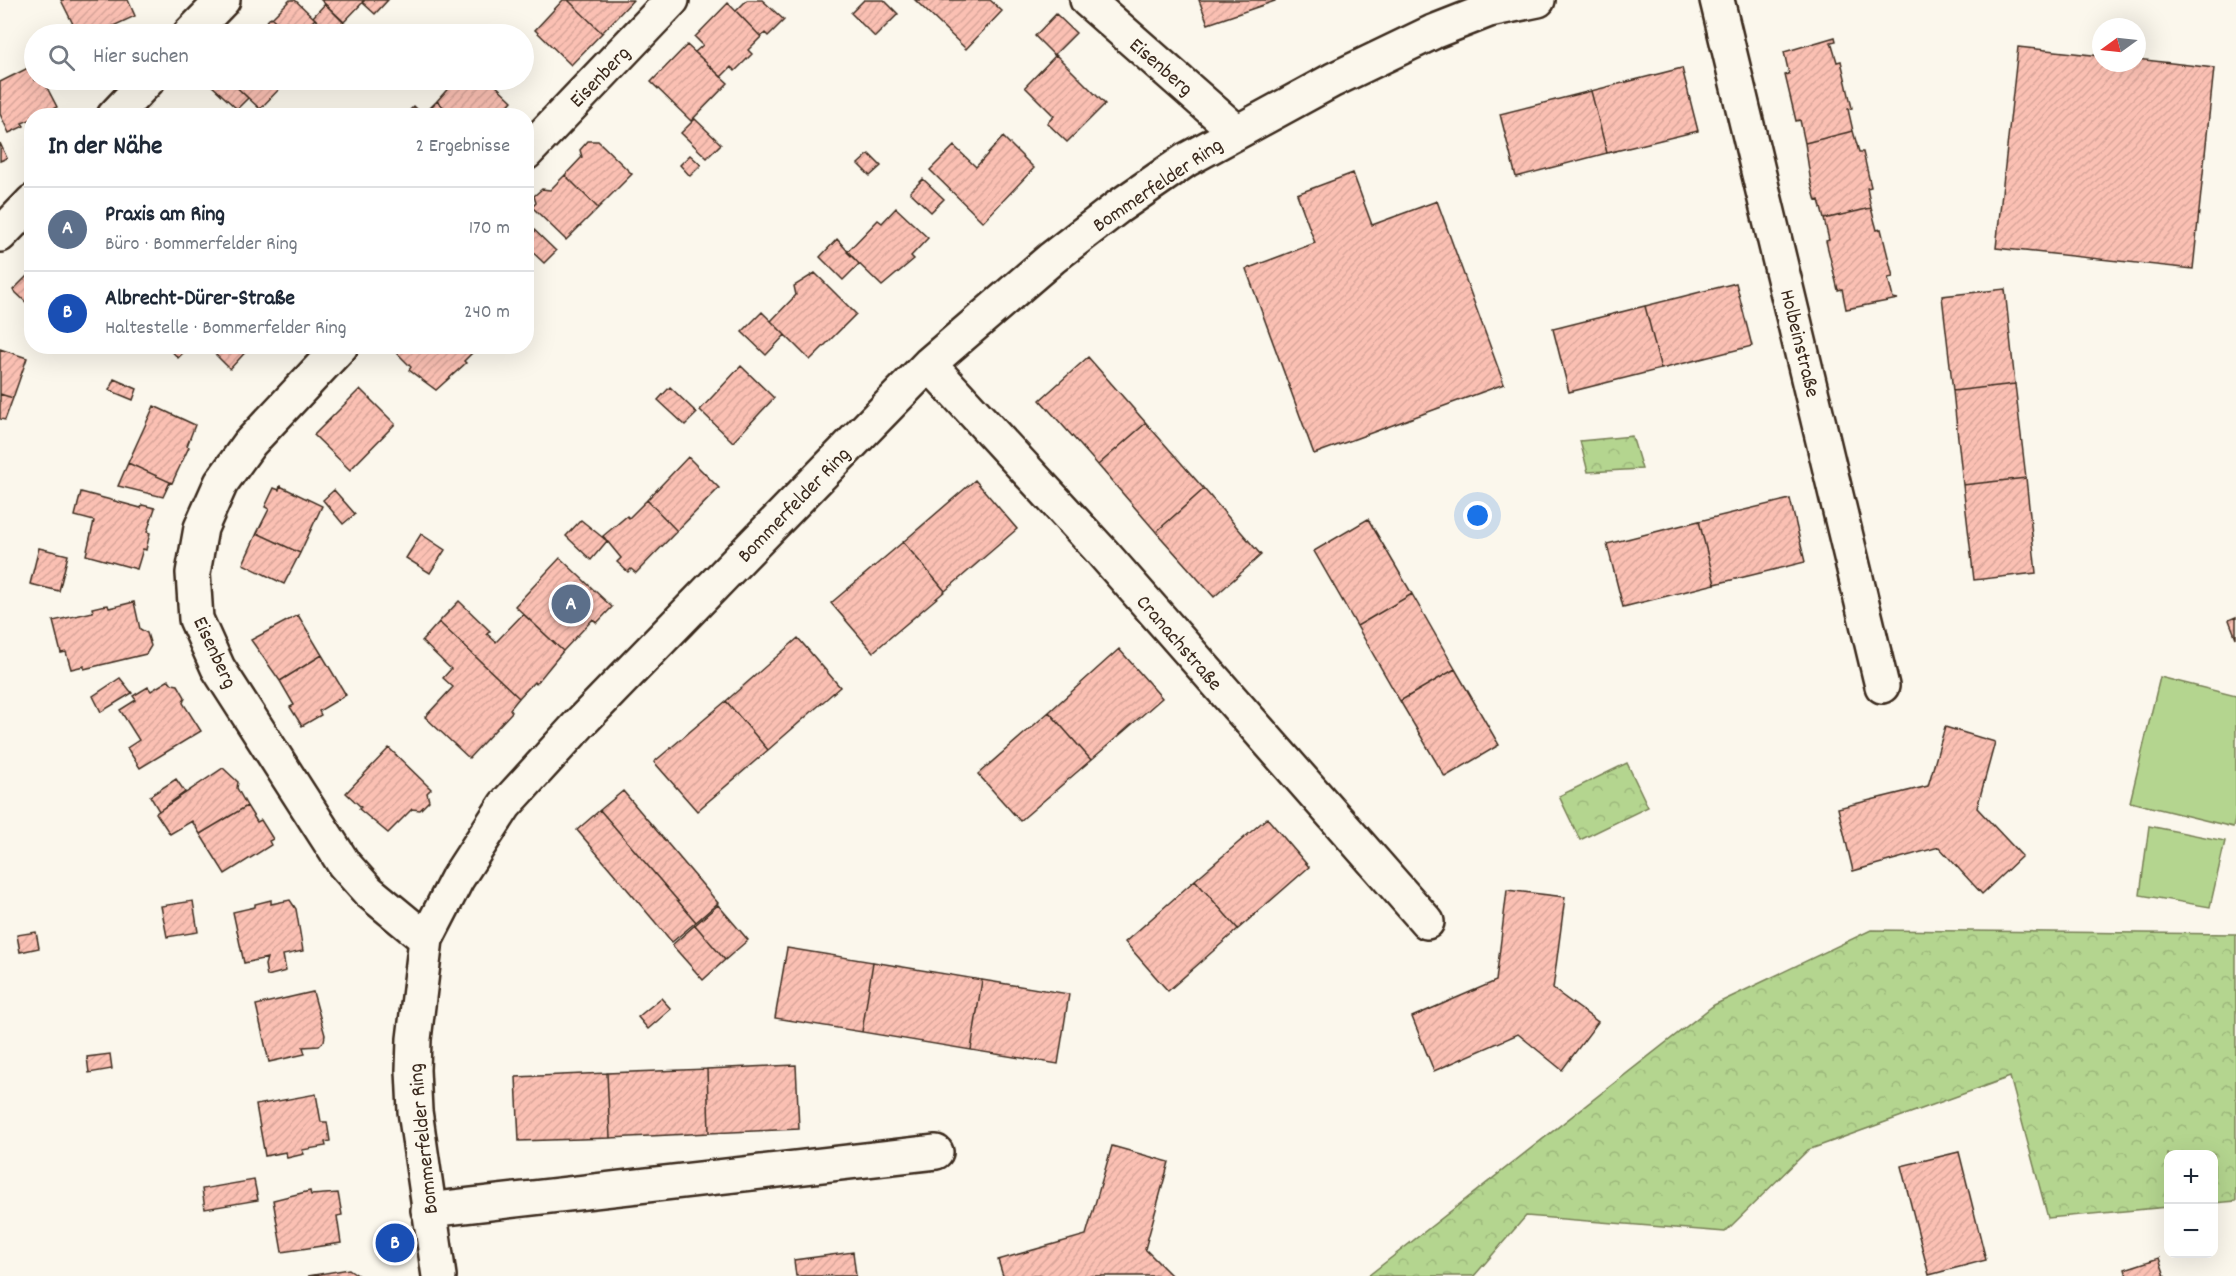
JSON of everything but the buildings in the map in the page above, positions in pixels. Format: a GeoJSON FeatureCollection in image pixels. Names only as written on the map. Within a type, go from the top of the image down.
{"type":"FeatureCollection","features":[{"type":"Feature","properties":{"kind":"street"},"geometry":{"type":"LineString","coordinates":[[200,24],[223,0]]}},
{"type":"Feature","properties":{"kind":"street","name":"Eisenberg"},"geometry":{"type":"LineString","coordinates":[[534,145],[672,0]]}},
{"type":"Feature","properties":{"kind":"street","name":"Eisenberg"},"geometry":{"type":"LineString","coordinates":[[1086,0],[1238,132]]}},
{"type":"Feature","properties":{"kind":"street","name":"Bommerfelder Ring"},"geometry":{"type":"LineString","coordinates":[[439,1276],[415,1111],[413,1070],[414,1039],[426,939],[457,879],[505,805],[581,722],[929,364],[990,310],[1118,207],[1186,160],[1333,80],[1433,32],[1489,10],[1538,0]]}},
{"type":"Feature","properties":{"kind":"street","name":"Holbeinstraße"},"geometry":{"type":"LineString","coordinates":[[1717,0],[1882,687]]}},
{"type":"Feature","properties":{"kind":"street"},"geometry":{"type":"LineString","coordinates":[[122,108],[139,90]]}},
{"type":"Feature","properties":{"kind":"street"},"geometry":{"type":"LineString","coordinates":[[0,236],[24,210]]}},
{"type":"Feature","properties":{"kind":"street","name":"Eisenberg"},"geometry":{"type":"LineString","coordinates":[[333,354],[250,443],[221,483],[201,528],[193,573],[196,619],[218,668],[344,864],[368,891],[426,939]]}},
{"type":"Feature","properties":{"kind":"street","name":"Cranachstraße"},"geometry":{"type":"LineString","coordinates":[[929,364],[1102,552],[1427,922]]}},
{"type":"Feature","properties":{"kind":"street"},"geometry":{"type":"LineString","coordinates":[[428,1210],[936,1152]]}},
{"type":"Feature","properties":{"kind":"green space"},"geometry":{"type":"Polygon","coordinates":[[[1632,436],[1642,469],[1588,472],[1580,441],[1632,436]]]}},
{"type":"Feature","properties":{"kind":"green space"},"geometry":{"type":"Polygon","coordinates":[[[2160,677],[2236,696],[2236,815],[2233,827],[2130,802],[2160,677]]]}},
{"type":"Feature","properties":{"kind":"green space"},"geometry":{"type":"Polygon","coordinates":[[[1627,763],[1648,807],[1580,840],[1559,796],[1627,763]]]}},
{"type":"Feature","properties":{"kind":"green space"},"geometry":{"type":"Polygon","coordinates":[[[2149,826],[2225,841],[2210,907],[2140,895],[2149,826]]]}},
{"type":"Feature","properties":{"kind":"green space"},"geometry":{"type":"Polygon","coordinates":[[[1871,930],[2236,934],[2236,1201],[2218,1203],[2218,1150],[2164,1150],[2164,1207],[2048,1218],[2010,1077],[1808,1150],[1725,1232],[1526,1216],[1474,1276],[1368,1276],[1714,1005],[1871,930]]]}},
{"type":"Feature","properties":{"kind":"place","name":"Praxis am Ring"},"geometry":{"type":"Point","coordinates":[571,604]}},
{"type":"Feature","properties":{"kind":"place","name":"Albrecht-Dürer-Straße"},"geometry":{"type":"Point","coordinates":[395,1243]}}]}
